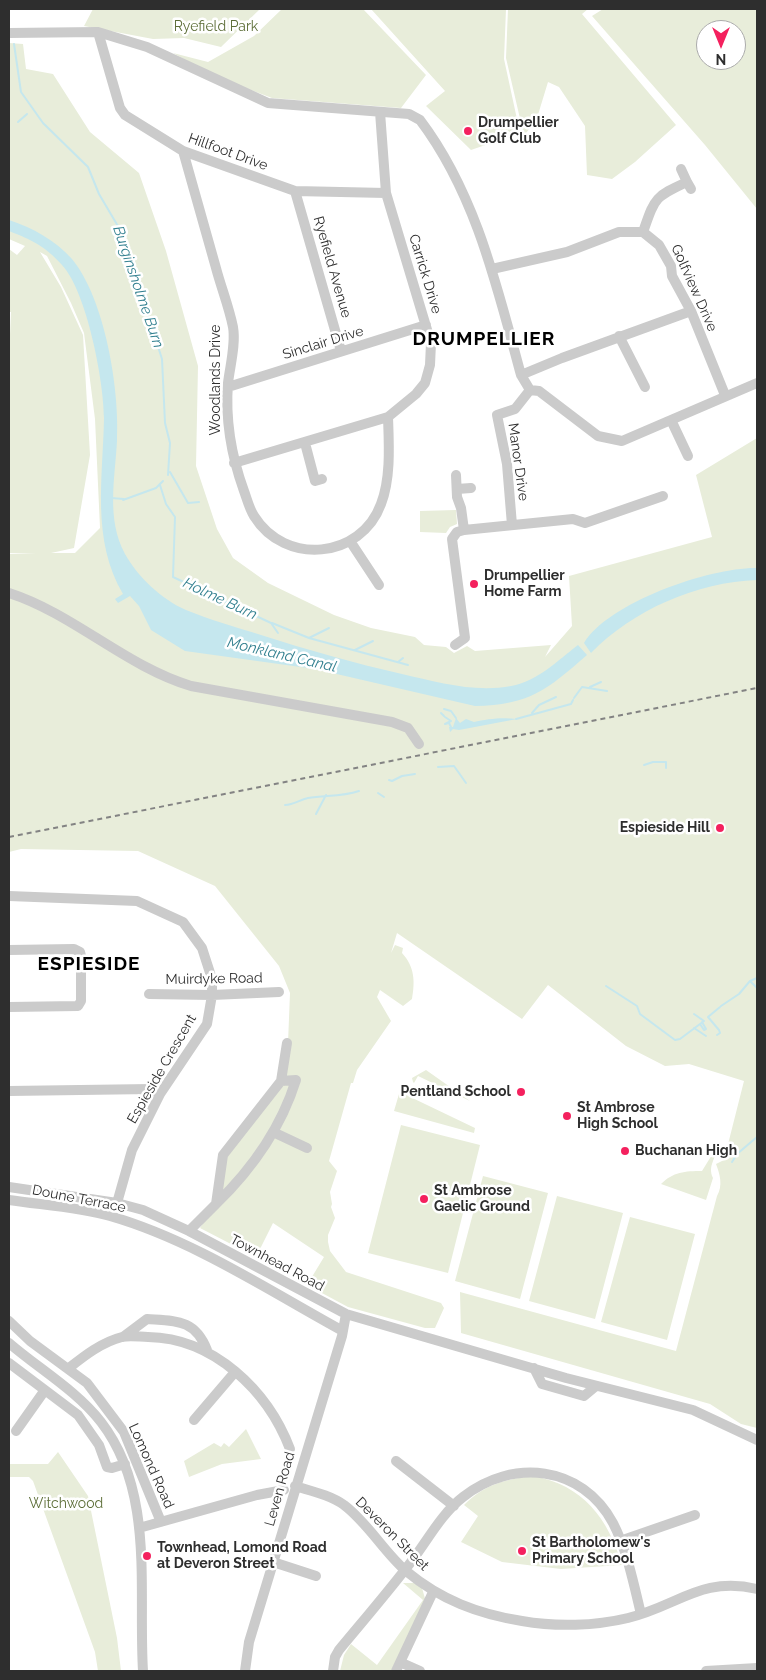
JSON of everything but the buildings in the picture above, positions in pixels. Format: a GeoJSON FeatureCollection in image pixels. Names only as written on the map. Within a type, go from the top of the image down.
{"type":"FeatureCollection","features":[{"type":"Feature","properties":{"kind":"street"},"geometry":{"type":"LineString","coordinates":[[9,32],[98,32],[147,47],[268,104],[409,114],[420,120],[458,184],[483,239],[522,375],[530,390],[539,391],[598,436],[622,441],[725,395],[757,383]]}},
{"type":"Feature","properties":{"kind":"street","name":"Hillfoot Drive"},"geometry":{"type":"LineString","coordinates":[[98,32],[120,108],[125,115],[183,151],[295,191],[386,193]]}},
{"type":"Feature","properties":{"kind":"street","name":"Carrick Drive"},"geometry":{"type":"LineString","coordinates":[[234,463],[388,417],[416,394],[425,383],[430,365],[430,343],[386,193],[380,112]]}},
{"type":"Feature","properties":{"kind":"street","name":"Woodlands Drive"},"geometry":{"type":"LineString","coordinates":[[183,151],[233,328],[228,386],[229,439],[234,463],[253,515],[273,537],[295,548],[326,550],[350,541],[373,519],[381,504],[388,463],[388,417]]}},
{"type":"Feature","properties":{"kind":"street"},"geometry":{"type":"LineString","coordinates":[[492,270],[574,250],[620,232],[643,232],[653,206],[661,194],[689,186],[681,169]]}},
{"type":"Feature","properties":{"kind":"street","name":"Ryefield Avenue"},"geometry":{"type":"LineString","coordinates":[[295,191],[341,351]]}},
{"type":"Feature","properties":{"kind":"street","name":"Golfview Drive"},"geometry":{"type":"LineString","coordinates":[[643,232],[659,245],[690,311],[725,395]]}},
{"type":"Feature","properties":{"kind":"street"},"geometry":{"type":"LineString","coordinates":[[522,375],[619,336],[690,311]]}},
{"type":"Feature","properties":{"kind":"street","name":"Sinclair Drive"},"geometry":{"type":"LineString","coordinates":[[228,386],[426,325]]}},
{"type":"Feature","properties":{"kind":"street"},"geometry":{"type":"LineString","coordinates":[[619,336],[645,387]]}},
{"type":"Feature","properties":{"kind":"street","name":"Manor Drive"},"geometry":{"type":"LineString","coordinates":[[512,526],[507,464],[497,415],[515,409],[530,390]]}},
{"type":"Feature","properties":{"kind":"street"},"geometry":{"type":"LineString","coordinates":[[671,420],[688,456]]}},
{"type":"Feature","properties":{"kind":"street"},"geometry":{"type":"LineString","coordinates":[[305,443],[315,481]]}},
{"type":"Feature","properties":{"kind":"street"},"geometry":{"type":"LineString","coordinates":[[456,475],[457,497],[461,508],[464,530]]}},
{"type":"Feature","properties":{"kind":"street"},"geometry":{"type":"LineString","coordinates":[[458,489],[471,488]]}},
{"type":"Feature","properties":{"kind":"street"},"geometry":{"type":"LineString","coordinates":[[454,645],[465,638],[452,539],[457,532],[573,519],[585,523],[664,496]]}},
{"type":"Feature","properties":{"kind":"street"},"geometry":{"type":"LineString","coordinates":[[350,541],[379,585]]}},
{"type":"Feature","properties":{"kind":"street"},"geometry":{"type":"LineString","coordinates":[[9,593],[54,613],[168,679],[191,686],[392,722],[408,728],[419,744]]}},
{"type":"Feature","properties":{"kind":"street","name":"Espieside Crescent"},"geometry":{"type":"LineString","coordinates":[[9,896],[137,901],[183,922],[202,948],[212,979],[212,995],[206,1024],[160,1094],[132,1150],[117,1203]]}},
{"type":"Feature","properties":{"kind":"street"},"geometry":{"type":"LineString","coordinates":[[9,950],[78,950],[82,956],[82,974],[81,1001],[76,1007],[9,1008]]}},
{"type":"Feature","properties":{"kind":"street","name":"Muirdyke Road"},"geometry":{"type":"LineString","coordinates":[[149,994],[212,995],[279,992]]}},
{"type":"Feature","properties":{"kind":"street"},"geometry":{"type":"LineString","coordinates":[[216,1204],[223,1155],[281,1081],[287,1043]]}},
{"type":"Feature","properties":{"kind":"street"},"geometry":{"type":"LineString","coordinates":[[189,1231],[253,1164],[273,1132],[296,1080],[281,1081]]}},
{"type":"Feature","properties":{"kind":"street"},"geometry":{"type":"LineString","coordinates":[[9,1091],[152,1089],[160,1094]]}},
{"type":"Feature","properties":{"kind":"street"},"geometry":{"type":"LineString","coordinates":[[273,1132],[307,1148]]}},
{"type":"Feature","properties":{"kind":"street","name":"Townhead Road"},"geometry":{"type":"LineString","coordinates":[[9,1187],[117,1203],[143,1210],[189,1231],[346,1314],[534,1368],[542,1384],[564,1392],[584,1396],[596,1386],[693,1410],[757,1440]]}},
{"type":"Feature","properties":{"kind":"street","name":"Doune Terrace"},"geometry":{"type":"LineString","coordinates":[[9,1200],[110,1216],[172,1239],[220,1262],[343,1331]]}},
{"type":"Feature","properties":{"kind":"street"},"geometry":{"type":"LineString","coordinates":[[172,1239],[176,1226]]}},
{"type":"Feature","properties":{"kind":"street","name":"Leven Road"},"geometry":{"type":"LineString","coordinates":[[245,1671],[249,1642],[343,1331],[346,1314]]}},
{"type":"Feature","properties":{"kind":"street"},"geometry":{"type":"LineString","coordinates":[[69,1368],[82,1358],[122,1337],[147,1319],[183,1322],[203,1340],[206,1350]]}},
{"type":"Feature","properties":{"kind":"street","name":"Lomond Road"},"geometry":{"type":"LineString","coordinates":[[9,1321],[30,1341],[69,1368],[87,1384],[124,1432],[161,1522]]}},
{"type":"Feature","properties":{"kind":"street"},"geometry":{"type":"LineString","coordinates":[[122,1337],[158,1337],[206,1350],[235,1372],[264,1402],[282,1426],[290,1449]]}},
{"type":"Feature","properties":{"kind":"street"},"geometry":{"type":"LineString","coordinates":[[20,1352],[30,1341]]}},
{"type":"Feature","properties":{"kind":"street","name":"Lomond Road"},"geometry":{"type":"LineString","coordinates":[[9,1343],[86,1406],[111,1437],[124,1464],[136,1500],[139,1528],[143,1671]]}},
{"type":"Feature","properties":{"kind":"street","name":"Lomond Road"},"geometry":{"type":"LineString","coordinates":[[9,1363],[78,1415],[99,1445],[107,1467],[112,1468],[124,1464]]}},
{"type":"Feature","properties":{"kind":"street"},"geometry":{"type":"LineString","coordinates":[[194,1420],[235,1372]]}},
{"type":"Feature","properties":{"kind":"street"},"geometry":{"type":"LineString","coordinates":[[16,1431],[45,1390]]}},
{"type":"Feature","properties":{"kind":"street"},"geometry":{"type":"LineString","coordinates":[[396,1461],[454,1506]]}},
{"type":"Feature","properties":{"kind":"street"},"geometry":{"type":"LineString","coordinates":[[333,1671],[334,1657],[339,1650],[405,1570],[454,1506],[481,1484],[509,1473],[539,1472],[566,1480],[597,1502],[613,1524],[620,1541],[642,1614]]}},
{"type":"Feature","properties":{"kind":"street","name":"Deveron Street"},"geometry":{"type":"LineString","coordinates":[[295,1486],[318,1492],[343,1504],[405,1570],[433,1592],[457,1605],[485,1614],[524,1622],[568,1624],[608,1621],[642,1614],[710,1586],[733,1585],[757,1590]]}},
{"type":"Feature","properties":{"kind":"street"},"geometry":{"type":"LineString","coordinates":[[139,1528],[257,1495],[284,1490]]}},
{"type":"Feature","properties":{"kind":"street"},"geometry":{"type":"LineString","coordinates":[[620,1541],[695,1515]]}},
{"type":"Feature","properties":{"kind":"street"},"geometry":{"type":"LineString","coordinates":[[273,1562],[316,1576]]}},
{"type":"Feature","properties":{"kind":"street"},"geometry":{"type":"LineString","coordinates":[[420,1671],[399,1667],[433,1592]]}},
{"type":"Feature","properties":{"kind":"street"},"geometry":{"type":"LineString","coordinates":[[706,1671],[757,1668]]}},
{"type":"Feature","properties":{"kind":"green space","name":"Ryefield Park"},"geometry":{"type":"Polygon","coordinates":[[[93,9],[260,9],[221,47],[184,38],[153,39],[84,26],[93,9]]]}},
{"type":"Feature","properties":{"kind":"green space"},"geometry":{"type":"Polygon","coordinates":[[[282,9],[363,9],[426,75],[401,108],[272,98],[214,76],[173,53],[208,62],[254,36],[282,9]]]}},
{"type":"Feature","properties":{"kind":"green space"},"geometry":{"type":"Polygon","coordinates":[[[371,9],[506,9],[504,59],[520,133],[471,150],[426,106],[445,91],[371,9]]]}},
{"type":"Feature","properties":{"kind":"green space"},"geometry":{"type":"Polygon","coordinates":[[[508,9],[588,9],[582,14],[676,125],[635,162],[612,179],[587,175],[585,126],[559,87],[548,82],[537,118],[524,136],[506,58],[508,9]]]}},
{"type":"Feature","properties":{"kind":"green space"},"geometry":{"type":"Polygon","coordinates":[[[603,9],[757,9],[757,209],[705,145],[592,16],[603,9]]]}},
{"type":"Feature","properties":{"kind":"green space"},"geometry":{"type":"Polygon","coordinates":[[[9,43],[23,44],[26,69],[53,74],[90,132],[139,173],[166,251],[198,366],[196,466],[217,529],[233,558],[268,583],[334,615],[371,628],[415,637],[424,645],[446,647],[454,653],[467,646],[475,651],[551,645],[545,657],[572,626],[569,576],[712,537],[696,475],[757,438],[757,1428],[741,1424],[710,1404],[461,1333],[460,1292],[676,1351],[720,1188],[720,1176],[716,1164],[724,1160],[744,1081],[689,1064],[665,1066],[626,1046],[548,985],[522,1019],[397,933],[391,953],[395,945],[403,948],[402,953],[412,969],[414,987],[412,999],[403,1006],[380,990],[377,997],[391,1021],[357,1070],[353,1083],[351,1083],[329,1161],[337,1171],[330,1192],[331,1207],[335,1218],[328,1235],[328,1242],[330,1251],[346,1272],[441,1303],[444,1308],[435,1328],[425,1328],[348,1307],[307,1285],[324,1257],[273,1223],[256,1257],[200,1228],[218,1198],[225,1159],[287,1068],[290,993],[279,966],[215,886],[138,851],[21,849],[9,852],[9,554],[36,553],[9,553],[9,357],[11,312],[9,312],[9,249],[17,255],[25,246],[9,239],[9,43]],[[40,252],[61,287],[83,335],[90,455],[74,548],[51,553],[75,553],[100,528],[95,419],[84,333],[47,256],[40,252]]]}},
{"type":"Feature","properties":{"kind":"green space"},"geometry":{"type":"Polygon","coordinates":[[[456,510],[457,524],[450,527],[446,533],[420,532],[420,511],[456,510]]]}},
{"type":"Feature","properties":{"kind":"green space"},"geometry":{"type":"Polygon","coordinates":[[[426,1070],[470,1101],[418,1076],[413,1082],[412,1078],[426,1070]]]}},
{"type":"Feature","properties":{"kind":"green space"},"geometry":{"type":"Polygon","coordinates":[[[402,1093],[475,1128],[474,1133],[394,1111],[399,1094],[402,1093]]]}},
{"type":"Feature","properties":{"kind":"green space","name":"St Ambrose Gaelic Ground"},"geometry":{"type":"Polygon","coordinates":[[[401,1125],[480,1145],[448,1273],[368,1253],[401,1125]]]}},
{"type":"Feature","properties":{"kind":"green space"},"geometry":{"type":"Polygon","coordinates":[[[718,1145],[711,1169],[713,1178],[706,1200],[661,1184],[670,1177],[680,1173],[702,1171],[718,1145]]]}},
{"type":"Feature","properties":{"kind":"green space"},"geometry":{"type":"Polygon","coordinates":[[[483,1176],[548,1193],[520,1299],[455,1281],[483,1176]]]}},
{"type":"Feature","properties":{"kind":"green space"},"geometry":{"type":"Polygon","coordinates":[[[557,1196],[623,1213],[595,1319],[529,1301],[557,1196]]]}},
{"type":"Feature","properties":{"kind":"green space"},"geometry":{"type":"Polygon","coordinates":[[[630,1217],[695,1234],[667,1340],[601,1322],[630,1217]]]}},
{"type":"Feature","properties":{"kind":"green space"},"geometry":{"type":"Polygon","coordinates":[[[246,1429],[261,1459],[222,1464],[189,1477],[184,1461],[214,1443],[221,1447],[224,1443],[229,1447],[246,1429]]]}},
{"type":"Feature","properties":{"kind":"green space","name":"Witchwood"},"geometry":{"type":"Polygon","coordinates":[[[58,1452],[88,1496],[117,1638],[121,1671],[98,1671],[95,1652],[33,1481],[29,1477],[9,1477],[9,1464],[48,1464],[58,1452]]]}},
{"type":"Feature","properties":{"kind":"green space"},"geometry":{"type":"Polygon","coordinates":[[[533,1476],[551,1480],[566,1487],[591,1506],[609,1533],[622,1565],[561,1569],[502,1562],[461,1542],[478,1516],[464,1505],[471,1498],[496,1484],[533,1476]]]}},
{"type":"Feature","properties":{"kind":"green space"},"geometry":{"type":"Polygon","coordinates":[[[403,1583],[414,1583],[422,1588],[426,1602],[391,1671],[340,1671],[344,1655],[351,1644],[377,1665],[423,1600],[403,1583]]]}},
{"type":"Feature","properties":{"kind":"water","name":"Monkland Canal"},"geometry":{"type":"Polygon","coordinates":[[[9,220],[43,235],[65,252],[84,276],[93,297],[102,321],[108,346],[116,397],[117,441],[113,498],[115,527],[119,541],[130,563],[159,594],[195,614],[279,641],[366,665],[456,686],[497,688],[511,686],[539,675],[578,645],[587,655],[560,678],[524,699],[510,703],[475,706],[315,669],[185,651],[151,630],[139,606],[130,596],[118,603],[115,599],[123,594],[106,552],[103,530],[101,485],[104,418],[101,383],[92,338],[79,295],[62,265],[38,244],[9,231],[9,220]]]}},
{"type":"Feature","properties":{"kind":"water"},"geometry":{"type":"Polygon","coordinates":[[[757,568],[757,580],[712,586],[667,601],[626,624],[591,653],[584,643],[597,628],[615,614],[663,590],[689,580],[714,574],[737,569],[757,568]]]}},
{"type":"Feature","properties":{"kind":"water"},"geometry":{"type":"Polygon","coordinates":[[[456,718],[460,723],[466,719],[474,722],[506,718],[517,719],[459,730],[453,729],[450,732],[449,727],[453,727],[456,718]]]}},
{"type":"Feature","properties":{"kind":"waterway","name":"Burginsholme Burn"},"geometry":{"type":"LineString","coordinates":[[14,44],[21,92],[43,123],[88,167],[99,194],[122,233],[131,271],[136,278],[162,359],[165,423],[170,443],[168,475]]}},
{"type":"Feature","properties":{"kind":"waterway"},"geometry":{"type":"LineString","coordinates":[[18,122],[27,114]]}},
{"type":"Feature","properties":{"kind":"waterway"},"geometry":{"type":"LineString","coordinates":[[170,472],[188,503],[199,502]]}},
{"type":"Feature","properties":{"kind":"waterway","name":"Burginsholme Burn"},"geometry":{"type":"LineString","coordinates":[[123,500],[156,488],[163,481]]}},
{"type":"Feature","properties":{"kind":"waterway","name":"Holme Burn"},"geometry":{"type":"LineString","coordinates":[[160,485],[166,504],[175,517],[173,577],[271,623],[278,633]]}},
{"type":"Feature","properties":{"kind":"waterway"},"geometry":{"type":"LineString","coordinates":[[111,498],[124,499]]}},
{"type":"Feature","properties":{"kind":"waterway","name":"Holme Burn"},"geometry":{"type":"LineString","coordinates":[[272,623],[309,638],[408,665]]}},
{"type":"Feature","properties":{"kind":"waterway"},"geometry":{"type":"LineString","coordinates":[[309,638],[329,628]]}},
{"type":"Feature","properties":{"kind":"waterway"},"geometry":{"type":"LineString","coordinates":[[355,650],[373,641]]}},
{"type":"Feature","properties":{"kind":"waterway","name":"Holme Burn"},"geometry":{"type":"LineString","coordinates":[[398,662],[403,658]]}},
{"type":"Feature","properties":{"kind":"waterway"},"geometry":{"type":"LineString","coordinates":[[590,687],[601,682]]}},
{"type":"Feature","properties":{"kind":"waterway"},"geometry":{"type":"LineString","coordinates":[[574,698],[582,687],[607,691]]}},
{"type":"Feature","properties":{"kind":"waterway"},"geometry":{"type":"LineString","coordinates":[[532,713],[539,705],[556,697]]}},
{"type":"Feature","properties":{"kind":"waterway"},"geometry":{"type":"LineString","coordinates":[[516,719],[571,704],[573,700]]}},
{"type":"Feature","properties":{"kind":"waterway"},"geometry":{"type":"LineString","coordinates":[[444,709],[451,711],[456,718]]}},
{"type":"Feature","properties":{"kind":"waterway"},"geometry":{"type":"LineString","coordinates":[[441,713],[444,716]]}},
{"type":"Feature","properties":{"kind":"waterway"},"geometry":{"type":"LineString","coordinates":[[445,717],[451,721],[445,724],[449,723],[451,727]]}},
{"type":"Feature","properties":{"kind":"waterway"},"geometry":{"type":"LineString","coordinates":[[644,765],[653,762],[666,762],[666,768]]}},
{"type":"Feature","properties":{"kind":"waterway"},"geometry":{"type":"LineString","coordinates":[[438,767],[454,766],[466,783]]}},
{"type":"Feature","properties":{"kind":"waterway"},"geometry":{"type":"LineString","coordinates":[[389,780],[392,781],[402,776],[415,774]]}},
{"type":"Feature","properties":{"kind":"waterway"},"geometry":{"type":"LineString","coordinates":[[285,805],[308,798],[359,791]]}},
{"type":"Feature","properties":{"kind":"waterway"},"geometry":{"type":"LineString","coordinates":[[378,793],[384,797]]}},
{"type":"Feature","properties":{"kind":"waterway"},"geometry":{"type":"LineString","coordinates":[[316,814],[326,795]]}},
{"type":"Feature","properties":{"kind":"waterway"},"geometry":{"type":"LineString","coordinates":[[721,1006],[739,994],[750,981],[757,978]]}},
{"type":"Feature","properties":{"kind":"waterway"},"geometry":{"type":"LineString","coordinates":[[750,981],[757,988]]}},
{"type":"Feature","properties":{"kind":"waterway"},"geometry":{"type":"LineString","coordinates":[[606,986],[637,1006],[640,1014],[675,1040],[680,1039],[704,1021],[694,1014]]}},
{"type":"Feature","properties":{"kind":"waterway"},"geometry":{"type":"LineString","coordinates":[[717,1035],[720,1033],[719,1030],[708,1017],[720,1007]]}},
{"type":"Feature","properties":{"kind":"waterway"},"geometry":{"type":"LineString","coordinates":[[700,1024],[704,1030],[706,1029],[702,1022]]}},
{"type":"Feature","properties":{"kind":"waterway"},"geometry":{"type":"LineString","coordinates":[[694,1028],[706,1036]]}},
{"type":"Feature","properties":{"kind":"waterway"},"geometry":{"type":"LineString","coordinates":[[732,1162],[737,1154],[757,1137]]}},
{"type":"Feature","properties":{"kind":"railway"},"geometry":{"type":"LineString","coordinates":[[9,837],[757,688]]}},
{"type":"Feature","properties":{"kind":"place","name":"Drumpellier Golf Club"},"geometry":{"type":"Point","coordinates":[468,131]}},
{"type":"Feature","properties":{"kind":"place","name":"Drumpellier Home Farm"},"geometry":{"type":"Point","coordinates":[474,584]}},
{"type":"Feature","properties":{"kind":"place","name":"Espieside Hill"},"geometry":{"type":"Point","coordinates":[720,828]}},
{"type":"Feature","properties":{"kind":"place","name":"Pentland School"},"geometry":{"type":"Point","coordinates":[521,1092]}},
{"type":"Feature","properties":{"kind":"place","name":"St Ambrose High School"},"geometry":{"type":"Point","coordinates":[567,1116]}},
{"type":"Feature","properties":{"kind":"place","name":"Buchanan High"},"geometry":{"type":"Point","coordinates":[625,1151]}},
{"type":"Feature","properties":{"kind":"place","name":"St Ambrose Gaelic Ground"},"geometry":{"type":"Point","coordinates":[424,1199]}},
{"type":"Feature","properties":{"kind":"place","name":"St Bartholomew's Primary School"},"geometry":{"type":"Point","coordinates":[522,1551]}},
{"type":"Feature","properties":{"kind":"place","name":"Townhead, Lomond Road at Deveron Street"},"geometry":{"type":"Point","coordinates":[147,1556]}},
{"type":"Feature","properties":{"kind":"district","name":"DRUMPELLIER"},"geometry":{"type":"Point","coordinates":[484,339]}},
{"type":"Feature","properties":{"kind":"district","name":"ESPIESIDE"},"geometry":{"type":"Point","coordinates":[89,964]}}]}
